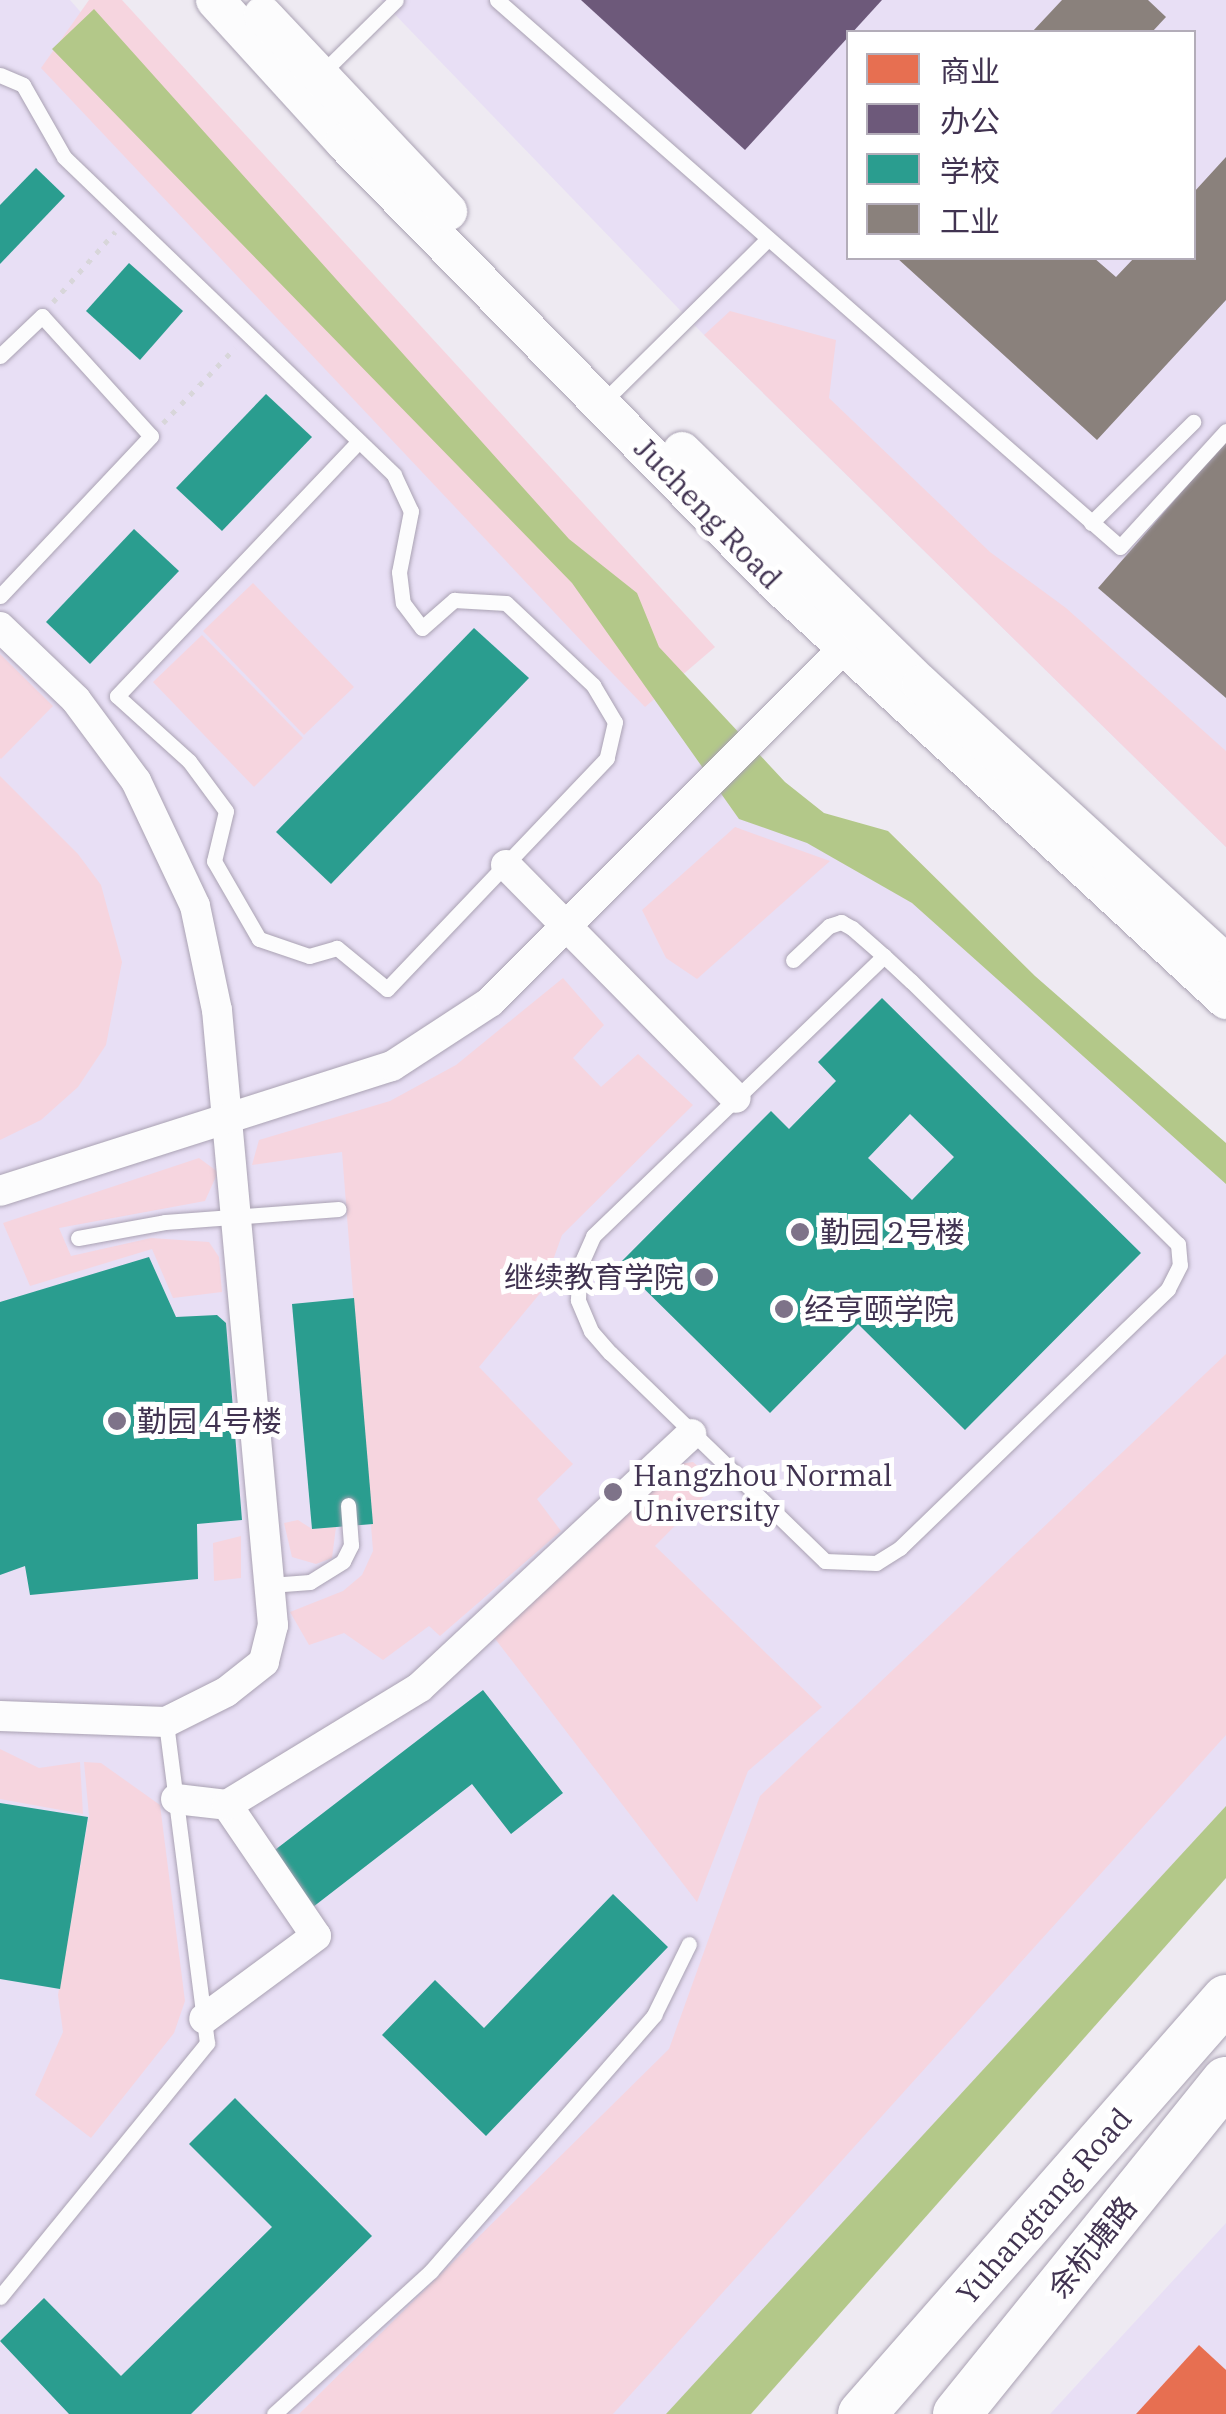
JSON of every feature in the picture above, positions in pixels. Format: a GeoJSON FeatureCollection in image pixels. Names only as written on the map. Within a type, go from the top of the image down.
{"type":"FeatureCollection","features":[{"type":"Feature","properties":{"kind":"main road","name":"Yuhangtang Road"},"geometry":{"type":"LineString","coordinates":[[862,2414],[1226,1999]]}},
{"type":"Feature","properties":{"kind":"main road","name":"余杭塘路"},"geometry":{"type":"LineString","coordinates":[[957,2414],[1226,2081]]}},
{"type":"Feature","properties":{"kind":"street","name":"Jucheng Road"},"geometry":{"type":"LineString","coordinates":[[215,0],[310,85],[609,395],[1226,1000]]}},
{"type":"Feature","properties":{"kind":"street","name":"Jucheng Road"},"geometry":{"type":"LineString","coordinates":[[250,0],[310,85]]}},
{"type":"Feature","properties":{"kind":"street"},"geometry":{"type":"LineString","coordinates":[[0,627],[88,715],[136,781],[195,906],[217,1010],[273,1625],[264,1662],[226,1692],[166,1722],[0,1716]]}},
{"type":"Feature","properties":{"kind":"street","name":"Jucheng Road"},"geometry":{"type":"LineString","coordinates":[[853,638],[1226,963]]}},
{"type":"Feature","properties":{"kind":"street"},"geometry":{"type":"LineString","coordinates":[[0,1191],[392,1066],[490,1002],[853,638]]}},
{"type":"Feature","properties":{"kind":"street"},"geometry":{"type":"LineString","coordinates":[[506,865],[570,924],[736,1098]]}},
{"type":"Feature","properties":{"kind":"street"},"geometry":{"type":"LineString","coordinates":[[176,1800],[227,1805],[420,1688],[691,1434]]}},
{"type":"Feature","properties":{"kind":"street"},"geometry":{"type":"LineString","coordinates":[[204,2019],[316,1936],[227,1805]]}},
{"type":"Feature","properties":{"kind":"lane"},"geometry":{"type":"LineString","coordinates":[[310,85],[396,0]]}},
{"type":"Feature","properties":{"kind":"lane"},"geometry":{"type":"LineString","coordinates":[[497,0],[1120,547],[1226,430]]}},
{"type":"Feature","properties":{"kind":"lane"},"geometry":{"type":"LineString","coordinates":[[0,75],[23,85],[64,156],[356,444],[394,474],[411,511],[399,572],[402,603],[422,628],[454,600],[506,603],[593,685],[615,722],[607,758],[387,989],[337,948],[309,956],[259,939],[228,892],[214,861],[226,812],[189,762],[117,696]]}},
{"type":"Feature","properties":{"kind":"lane"},"geometry":{"type":"LineString","coordinates":[[609,395],[767,240]]}},
{"type":"Feature","properties":{"kind":"lane"},"geometry":{"type":"LineString","coordinates":[[0,356],[42,316],[151,436],[0,596]]}},
{"type":"Feature","properties":{"kind":"lane"},"geometry":{"type":"LineString","coordinates":[[1091,523],[1193,422]]}},
{"type":"Feature","properties":{"kind":"lane"},"geometry":{"type":"LineString","coordinates":[[88,715],[117,696],[356,444]]}},
{"type":"Feature","properties":{"kind":"lane"},"geometry":{"type":"LineString","coordinates":[[195,906],[228,892]]}},
{"type":"Feature","properties":{"kind":"lane"},"geometry":{"type":"LineString","coordinates":[[793,960],[841,922],[884,956],[1178,1244],[1180,1265],[1168,1289],[900,1548],[876,1563],[825,1561],[691,1434],[591,1331],[578,1300],[579,1268],[594,1236],[884,956]]}},
{"type":"Feature","properties":{"kind":"lane"},"geometry":{"type":"LineString","coordinates":[[78,1238],[166,1222],[237,1220],[339,1208]]}},
{"type":"Feature","properties":{"kind":"lane"},"geometry":{"type":"LineString","coordinates":[[270,1585],[310,1582],[343,1561],[351,1545],[348,1505]]}},
{"type":"Feature","properties":{"kind":"lane"},"geometry":{"type":"LineString","coordinates":[[0,2297],[207,2043],[166,1722]]}},
{"type":"Feature","properties":{"kind":"lane"},"geometry":{"type":"LineString","coordinates":[[274,2414],[431,2271],[654,2015],[689,1944]]}},
{"type":"Feature","properties":{"kind":"path"},"geometry":{"type":"LineString","coordinates":[[42,316],[96,248],[129,220]]}},
{"type":"Feature","properties":{"kind":"path"},"geometry":{"type":"LineString","coordinates":[[151,436],[248,334]]}},
{"type":"Feature","properties":{"kind":"shaded area","name":"Hangzhou Normal University"},"geometry":{"type":"Polygon","coordinates":[[[0,0],[70,0],[463,446],[680,708],[902,879],[1226,1159],[1226,1826],[690,2414],[0,2414],[0,0]]]}},
{"type":"Feature","properties":{"kind":"shaded area"},"geometry":{"type":"Polygon","coordinates":[[[89,0],[122,0],[715,647],[645,707],[41,68],[89,0]]]}},
{"type":"Feature","properties":{"kind":"shaded area"},"geometry":{"type":"Polygon","coordinates":[[[381,0],[1226,0],[1226,847],[704,335],[381,0]]]}},
{"type":"Feature","properties":{"kind":"shaded area"},"geometry":{"type":"Polygon","coordinates":[[[94,9],[569,539],[637,593],[659,647],[785,782],[824,813],[888,831],[1035,976],[1226,1143],[1226,1184],[912,903],[807,843],[739,819],[572,583],[52,49],[94,9]]]}},
{"type":"Feature","properties":{"kind":"shaded area"},"geometry":{"type":"Polygon","coordinates":[[[730,311],[836,340],[829,398],[990,552],[1066,608],[1226,751],[1226,847],[704,335],[730,311]]]}},
{"type":"Feature","properties":{"kind":"shaded area"},"geometry":{"type":"Polygon","coordinates":[[[253,583],[354,687],[304,735],[203,631],[253,583]]]}},
{"type":"Feature","properties":{"kind":"shaded area"},"geometry":{"type":"Polygon","coordinates":[[[202,635],[303,738],[254,787],[153,682],[202,635]]]}},
{"type":"Feature","properties":{"kind":"shaded area"},"geometry":{"type":"Polygon","coordinates":[[[0,654],[53,706],[1,759],[0,758],[0,654]]]}},
{"type":"Feature","properties":{"kind":"shaded area"},"geometry":{"type":"Polygon","coordinates":[[[0,776],[78,854],[101,885],[122,962],[106,1045],[78,1087],[41,1120],[0,1140],[0,776]]]}},
{"type":"Feature","properties":{"kind":"shaded area"},"geometry":{"type":"Polygon","coordinates":[[[735,827],[830,861],[697,979],[666,958],[642,910],[735,827]]]}},
{"type":"Feature","properties":{"kind":"shaded area"},"geometry":{"type":"Polygon","coordinates":[[[563,978],[604,1025],[573,1058],[601,1087],[638,1054],[693,1105],[562,1235],[542,1291],[479,1367],[573,1464],[537,1499],[561,1531],[440,1636],[429,1626],[383,1660],[344,1633],[309,1645],[290,1612],[343,1591],[362,1575],[373,1551],[342,1152],[252,1165],[259,1140],[390,1101],[456,1065],[563,978]]]}},
{"type":"Feature","properties":{"kind":"shaded area"},"geometry":{"type":"Polygon","coordinates":[[[199,1158],[218,1172],[205,1201],[59,1228],[71,1256],[151,1238],[209,1242],[219,1257],[222,1292],[173,1298],[152,1249],[30,1286],[3,1223],[199,1158]]]}},
{"type":"Feature","properties":{"kind":"shaded area"},"geometry":{"type":"Polygon","coordinates":[[[1226,1354],[1226,1735],[613,2414],[299,2414],[669,2049],[760,1796],[1226,1354]]]}},
{"type":"Feature","properties":{"kind":"shaded area"},"geometry":{"type":"Polygon","coordinates":[[[693,1462],[717,1483],[655,1546],[822,1707],[748,1771],[697,1902],[493,1636],[678,1464],[693,1462]]]}},
{"type":"Feature","properties":{"kind":"shaded area"},"geometry":{"type":"Polygon","coordinates":[[[298,1520],[312,1529],[336,1527],[332,1558],[316,1564],[292,1557],[284,1523],[298,1520]]]}},
{"type":"Feature","properties":{"kind":"shaded area"},"geometry":{"type":"Polygon","coordinates":[[[241,1536],[241,1578],[214,1581],[213,1543],[241,1536]]]}},
{"type":"Feature","properties":{"kind":"shaded area"},"geometry":{"type":"Polygon","coordinates":[[[0,1749],[39,1768],[80,1762],[83,1814],[0,1799],[0,1749]]]}},
{"type":"Feature","properties":{"kind":"shaded area"},"geometry":{"type":"Polygon","coordinates":[[[84,1762],[101,1763],[160,1805],[185,2001],[174,2033],[91,2138],[35,2095],[63,2032],[58,1995],[89,1816],[84,1762]]]}},
{"type":"Feature","properties":{"kind":"shaded area"},"geometry":{"type":"Polygon","coordinates":[[[1226,1806],[1226,1878],[751,2414],[666,2414],[1226,1806]]]}},
{"type":"Feature","properties":{"kind":"shaded area"},"geometry":{"type":"Polygon","coordinates":[[[1226,2223],[1226,2414],[1050,2414],[1226,2223]]]}},
{"type":"Feature","properties":{"kind":"building: 商业"},"geometry":{"type":"Polygon","coordinates":[[[1199,2345],[1226,2370],[1226,2414],[1136,2414],[1199,2345]]]}},
{"type":"Feature","properties":{"kind":"building: 办公"},"geometry":{"type":"Polygon","coordinates":[[[581,0],[882,0],[855,30],[846,30],[846,39],[745,150],[581,0]]]}},
{"type":"Feature","properties":{"kind":"building: 学校"},"geometry":{"type":"Polygon","coordinates":[[[36,168],[65,196],[0,264],[0,205],[36,168]]]}},
{"type":"Feature","properties":{"kind":"building: 学校"},"geometry":{"type":"Polygon","coordinates":[[[129,263],[183,311],[140,360],[86,311],[129,263]]]}},
{"type":"Feature","properties":{"kind":"building: 学校"},"geometry":{"type":"Polygon","coordinates":[[[266,394],[312,437],[222,531],[176,488],[266,394]]]}},
{"type":"Feature","properties":{"kind":"building: 学校"},"geometry":{"type":"Polygon","coordinates":[[[134,529],[179,571],[90,664],[46,622],[134,529]]]}},
{"type":"Feature","properties":{"kind":"building: 学校"},"geometry":{"type":"Polygon","coordinates":[[[474,628],[529,678],[331,884],[276,832],[474,628]]]}},
{"type":"Feature","properties":{"kind":"building: 学校","name":"勤园 2号楼"},"geometry":{"type":"Polygon","coordinates":[[[882,998],[1141,1253],[965,1430],[858,1324],[770,1413],[619,1264],[771,1111],[789,1129],[836,1081],[818,1062],[882,998]],[[910,1114],[868,1158],[912,1200],[954,1157],[910,1114]]]}},
{"type":"Feature","properties":{"kind":"building: 学校","name":"勤园 4号楼"},"geometry":{"type":"Polygon","coordinates":[[[149,1257],[176,1317],[217,1315],[226,1323],[242,1520],[197,1524],[198,1579],[30,1595],[25,1566],[0,1575],[0,1302],[149,1257]]]}},
{"type":"Feature","properties":{"kind":"building: 学校"},"geometry":{"type":"Polygon","coordinates":[[[354,1298],[373,1524],[312,1529],[292,1304],[354,1298]]]}},
{"type":"Feature","properties":{"kind":"building: 学校"},"geometry":{"type":"Polygon","coordinates":[[[483,1690],[563,1793],[511,1834],[472,1784],[313,1907],[271,1853],[483,1690]]]}},
{"type":"Feature","properties":{"kind":"building: 学校"},"geometry":{"type":"Polygon","coordinates":[[[0,1803],[88,1817],[60,1989],[0,1979],[0,1803]]]}},
{"type":"Feature","properties":{"kind":"building: 学校"},"geometry":{"type":"Polygon","coordinates":[[[613,1894],[668,1947],[486,2136],[382,2035],[435,1980],[484,2028],[613,1894]]]}},
{"type":"Feature","properties":{"kind":"building: 学校"},"geometry":{"type":"Polygon","coordinates":[[[235,2098],[372,2236],[191,2414],[69,2414],[0,2341],[44,2298],[121,2376],[272,2227],[189,2144],[235,2098]]]}},
{"type":"Feature","properties":{"kind":"building: 工业"},"geometry":{"type":"Polygon","coordinates":[[[1062,0],[1148,0],[1166,17],[1154,30],[1034,30],[1062,0]]]}},
{"type":"Feature","properties":{"kind":"building: 工业"},"geometry":{"type":"Polygon","coordinates":[[[1226,157],[1226,300],[1097,440],[899,260],[1096,260],[1116,277],[1132,260],[1196,260],[1196,190],[1226,157]]]}},
{"type":"Feature","properties":{"kind":"building: 工业"},"geometry":{"type":"Polygon","coordinates":[[[1226,441],[1226,698],[1098,588],[1226,441]]]}},
{"type":"Feature","properties":{"kind":"place","name":"勤园 2号楼"},"geometry":{"type":"Point","coordinates":[800,1232]}},
{"type":"Feature","properties":{"kind":"place","name":"继续教育学院"},"geometry":{"type":"Point","coordinates":[704,1277]}},
{"type":"Feature","properties":{"kind":"place","name":"经亨颐学院"},"geometry":{"type":"Point","coordinates":[784,1309]}},
{"type":"Feature","properties":{"kind":"place","name":"勤园 4号楼"},"geometry":{"type":"Point","coordinates":[117,1421]}},
{"type":"Feature","properties":{"kind":"place","name":"Hangzhou Normal University"},"geometry":{"type":"Point","coordinates":[613,1492]}}]}
